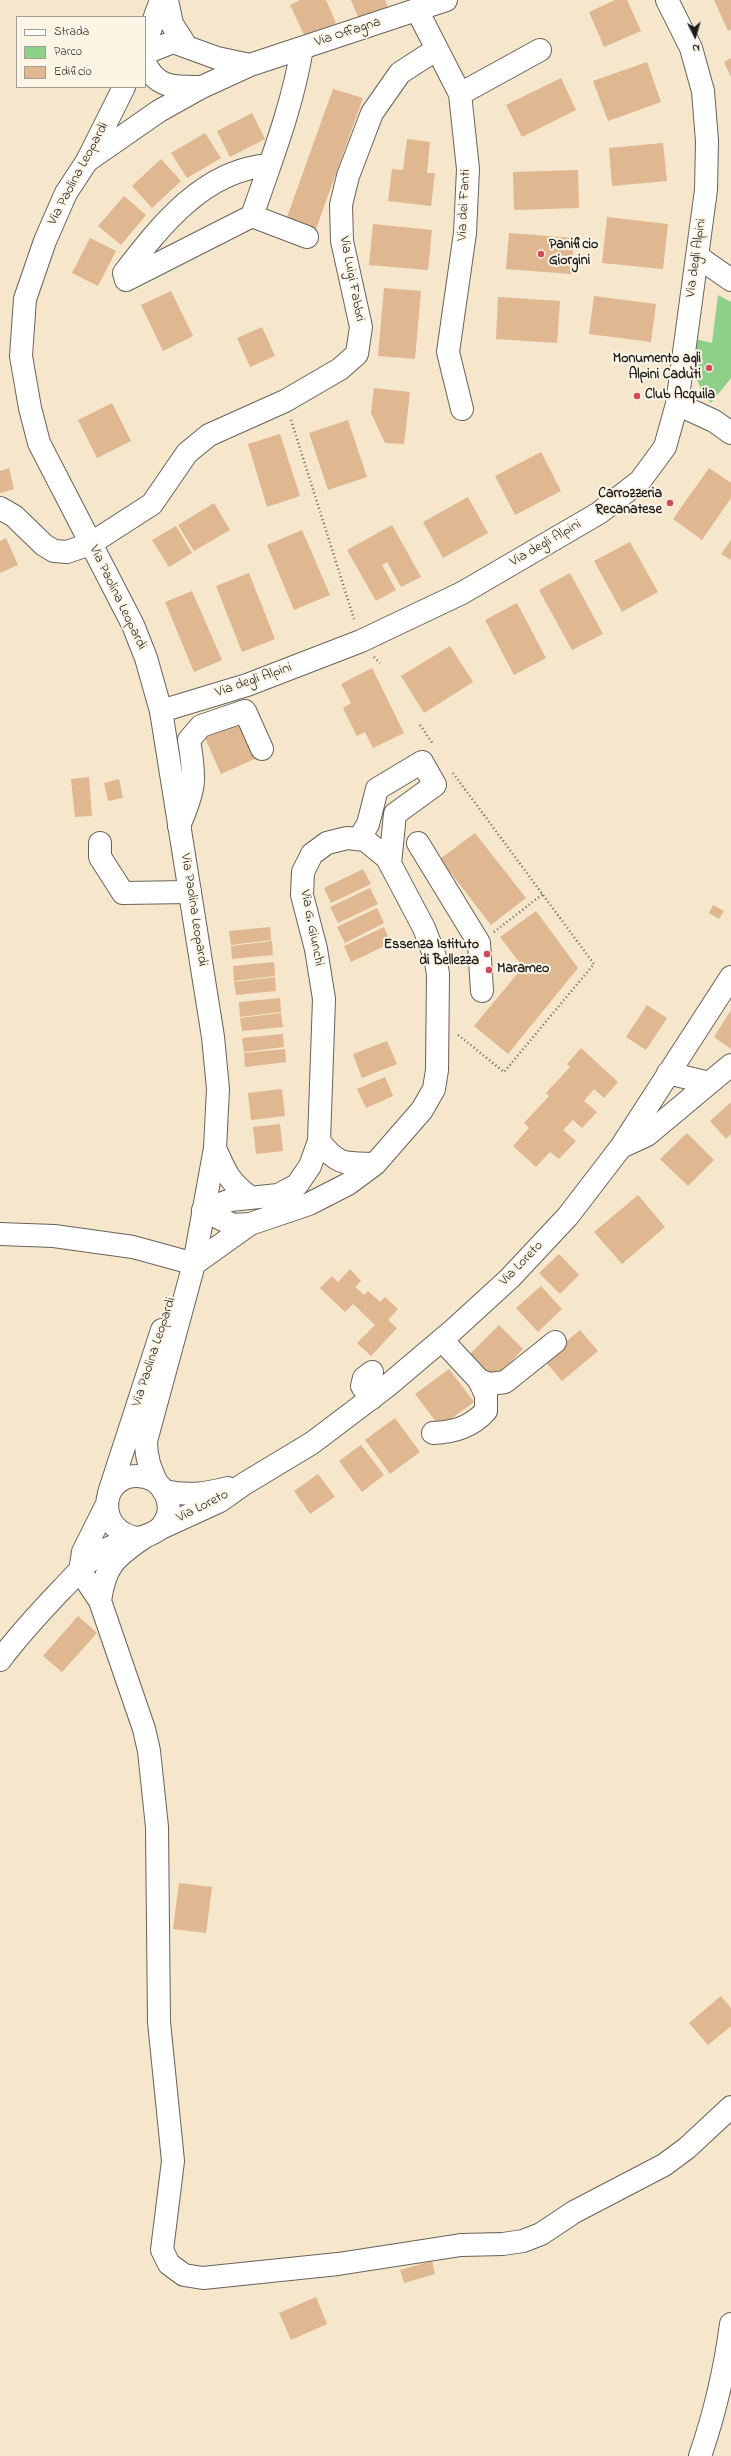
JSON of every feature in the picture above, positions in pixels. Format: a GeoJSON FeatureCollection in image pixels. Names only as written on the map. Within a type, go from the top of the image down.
{"type":"FeatureCollection","features":[{"type":"Feature","properties":{"kind":"street"},"geometry":{"type":"LineString","coordinates":[[146,41],[161,0]]}},
{"type":"Feature","properties":{"kind":"street"},"geometry":{"type":"LineString","coordinates":[[167,0],[172,24],[186,46]]}},
{"type":"Feature","properties":{"kind":"street","name":"Via Offagna"},"geometry":{"type":"LineString","coordinates":[[87,161],[159,110],[202,87],[250,65],[446,0]]}},
{"type":"Feature","properties":{"kind":"street","name":"Via degli Alpini"},"geometry":{"type":"LineString","coordinates":[[161,711],[247,685],[361,641],[462,593],[604,509],[640,481],[666,447],[678,404],[706,190],[707,141],[703,91],[691,48],[667,0]]}},
{"type":"Feature","properties":{"kind":"street","name":"Via dei Fanti"},"geometry":{"type":"LineString","coordinates":[[417,10],[460,94],[468,169],[465,233],[448,352],[462,409]]}},
{"type":"Feature","properties":{"kind":"street"},"geometry":{"type":"LineString","coordinates":[[146,53],[172,42],[217,58],[250,65]]}},
{"type":"Feature","properties":{"kind":"street"},"geometry":{"type":"LineString","coordinates":[[269,165],[253,166],[236,171],[201,191],[177,209],[158,229],[124,273],[126,280],[252,216],[269,165],[297,76],[302,48]]}},
{"type":"Feature","properties":{"kind":"street","name":"Via Luigi Fabbri"},"geometry":{"type":"LineString","coordinates":[[0,508],[14,516],[44,545],[54,551],[67,552],[90,544],[152,504],[187,452],[209,435],[285,401],[340,369],[357,354],[361,327],[342,241],[341,205],[348,176],[372,113],[400,73],[437,49]]}},
{"type":"Feature","properties":{"kind":"street"},"geometry":{"type":"LineString","coordinates":[[460,94],[540,50]]}},
{"type":"Feature","properties":{"kind":"street"},"geometry":{"type":"LineString","coordinates":[[146,65],[150,74],[164,85],[175,88],[202,87]]}},
{"type":"Feature","properties":{"kind":"street","name":"Via Paolina Leopardi"},"geometry":{"type":"LineString","coordinates":[[124,88],[87,161],[66,193],[54,220],[25,299],[21,356],[30,408],[39,443],[133,626],[146,658],[161,711],[215,1060],[218,1089],[215,1148],[203,1210],[146,1441],[148,1466],[161,1487]]}},
{"type":"Feature","properties":{"kind":"street"},"geometry":{"type":"LineString","coordinates":[[252,216],[308,237]]}},
{"type":"Feature","properties":{"kind":"street"},"geometry":{"type":"LineString","coordinates":[[697,256],[731,280]]}},
{"type":"Feature","properties":{"kind":"street"},"geometry":{"type":"LineString","coordinates":[[678,404],[714,421],[731,433]]}},
{"type":"Feature","properties":{"kind":"street"},"geometry":{"type":"LineString","coordinates":[[179,826],[192,796],[195,772],[189,740],[200,726],[245,711],[262,749]]}},
{"type":"Feature","properties":{"kind":"street"},"geometry":{"type":"LineString","coordinates":[[0,1234],[54,1236],[133,1248],[189,1263],[250,1224],[309,1204],[348,1184],[374,1164],[422,1110],[434,1089],[437,1070],[438,974],[435,957],[424,928],[390,864],[373,844],[360,839],[368,824],[376,789],[422,762],[435,785],[396,814],[390,864]]}},
{"type":"Feature","properties":{"kind":"street","name":"Via G. Giunchi"},"geometry":{"type":"LineString","coordinates":[[203,1210],[231,1200],[278,1195],[297,1185],[310,1166],[318,1140],[324,999],[316,949],[302,895],[303,872],[312,854],[328,843],[347,838],[360,839]]}},
{"type":"Feature","properties":{"kind":"street"},"geometry":{"type":"LineString","coordinates":[[100,843],[100,857],[123,893],[190,892]]}},
{"type":"Feature","properties":{"kind":"street"},"geometry":{"type":"LineString","coordinates":[[418,843],[479,943],[482,991]]}},
{"type":"Feature","properties":{"kind":"street","name":"Via Loreto"},"geometry":{"type":"LineString","coordinates":[[147,1534],[220,1501],[244,1484],[312,1443],[371,1399],[442,1340],[510,1278],[568,1216],[621,1147],[731,977]]}},
{"type":"Feature","properties":{"kind":"street"},"geometry":{"type":"LineString","coordinates":[[621,1147],[647,1135],[731,1065]]}},
{"type":"Feature","properties":{"kind":"street"},"geometry":{"type":"LineString","coordinates":[[668,1073],[709,1083]]}},
{"type":"Feature","properties":{"kind":"street"},"geometry":{"type":"LineString","coordinates":[[318,1140],[331,1157],[346,1163],[374,1164]]}},
{"type":"Feature","properties":{"kind":"street"},"geometry":{"type":"LineString","coordinates":[[215,1148],[228,1177],[237,1187],[250,1197]]}},
{"type":"Feature","properties":{"kind":"street"},"geometry":{"type":"LineString","coordinates":[[203,1210],[233,1225],[250,1224]]}},
{"type":"Feature","properties":{"kind":"street","name":"Via Paolina Leopardi"},"geometry":{"type":"LineString","coordinates":[[108,1500],[189,1263]]}},
{"type":"Feature","properties":{"kind":"street"},"geometry":{"type":"LineString","coordinates":[[433,1433],[456,1432],[476,1421],[486,1411],[486,1395],[479,1380],[442,1340]]}},
{"type":"Feature","properties":{"kind":"street"},"geometry":{"type":"LineString","coordinates":[[479,1380],[490,1384],[504,1382],[555,1342]]}},
{"type":"Feature","properties":{"kind":"street"},"geometry":{"type":"LineString","coordinates":[[371,1399],[362,1386],[364,1378],[372,1372]]}},
{"type":"Feature","properties":{"kind":"street"},"geometry":{"type":"LineString","coordinates":[[100,1601],[103,1579],[114,1561],[147,1534],[168,1510],[161,1487],[144,1477],[130,1477],[118,1483],[108,1500],[83,1552],[80,1571],[100,1601],[144,1728],[149,1751],[157,1827],[159,2022],[173,2161],[162,2235],[162,2250],[169,2264],[184,2275],[204,2278],[338,2264],[461,2245],[503,2244],[522,2241],[541,2234],[574,2212],[664,2165],[687,2148],[731,2107]]}},
{"type":"Feature","properties":{"kind":"street","name":"Via Loreto"},"geometry":{"type":"LineString","coordinates":[[161,1487],[183,1495],[202,1494],[244,1484]]}},
{"type":"Feature","properties":{"kind":"street"},"geometry":{"type":"LineString","coordinates":[[108,1500],[109,1518],[115,1529],[126,1536],[147,1534]]}},
{"type":"Feature","properties":{"kind":"street"},"geometry":{"type":"LineString","coordinates":[[0,1660],[22,1631],[80,1571],[100,1553],[117,1543],[147,1534]]}},
{"type":"Feature","properties":{"kind":"street"},"geometry":{"type":"LineString","coordinates":[[700,2456],[724,2374],[731,2324]]}},
{"type":"Feature","properties":{"kind":"path"},"geometry":{"type":"LineString","coordinates":[[285,401],[361,641],[380,663]]}},
{"type":"Feature","properties":{"kind":"path"},"geometry":{"type":"LineString","coordinates":[[470,1044],[504,1072],[594,964],[473,802]]}},
{"type":"Feature","properties":{"kind":"path"},"geometry":{"type":"LineString","coordinates":[[479,943],[543,894]]}},
{"type":"Feature","properties":{"kind":"green space"},"geometry":{"type":"Polygon","coordinates":[[[718,295],[731,302],[731,378],[711,403],[705,396],[698,381],[694,348],[695,339],[712,343],[718,295]]]}},
{"type":"Feature","properties":{"kind":"building"},"geometry":{"type":"Polygon","coordinates":[[[300,0],[326,0],[336,23],[305,37],[290,5],[300,0]]]}},
{"type":"Feature","properties":{"kind":"building"},"geometry":{"type":"Polygon","coordinates":[[[351,0],[385,0],[390,13],[361,24],[351,0]]]}},
{"type":"Feature","properties":{"kind":"building"},"geometry":{"type":"Polygon","coordinates":[[[615,0],[627,0],[641,31],[604,47],[589,12],[615,0]]]}},
{"type":"Feature","properties":{"kind":"building"},"geometry":{"type":"Polygon","coordinates":[[[714,0],[731,0],[731,29],[728,31],[714,0]]]}},
{"type":"Feature","properties":{"kind":"building"},"geometry":{"type":"Polygon","coordinates":[[[731,58],[731,77],[724,62],[731,58]]]}},
{"type":"Feature","properties":{"kind":"building"},"geometry":{"type":"Polygon","coordinates":[[[647,62],[661,102],[608,121],[593,81],[647,62]]]}},
{"type":"Feature","properties":{"kind":"building"},"geometry":{"type":"Polygon","coordinates":[[[561,78],[576,110],[522,137],[506,105],[561,78]]]}},
{"type":"Feature","properties":{"kind":"building"},"geometry":{"type":"Polygon","coordinates":[[[333,89],[363,98],[316,229],[286,220],[333,89]]]}},
{"type":"Feature","properties":{"kind":"building"},"geometry":{"type":"Polygon","coordinates":[[[252,113],[265,139],[230,157],[217,131],[252,113]]]}},
{"type":"Feature","properties":{"kind":"building"},"geometry":{"type":"Polygon","coordinates":[[[205,133],[221,158],[187,178],[171,153],[205,133]]]}},
{"type":"Feature","properties":{"kind":"building"},"geometry":{"type":"Polygon","coordinates":[[[407,139],[430,142],[427,173],[435,173],[431,206],[388,201],[392,169],[403,170],[407,139]]]}},
{"type":"Feature","properties":{"kind":"building"},"geometry":{"type":"Polygon","coordinates":[[[663,143],[667,181],[612,186],[609,148],[663,143]]]}},
{"type":"Feature","properties":{"kind":"building"},"geometry":{"type":"Polygon","coordinates":[[[161,159],[181,181],[152,208],[132,186],[161,159]]]}},
{"type":"Feature","properties":{"kind":"building"},"geometry":{"type":"Polygon","coordinates":[[[578,170],[579,208],[514,210],[513,172],[578,170]]]}},
{"type":"Feature","properties":{"kind":"building"},"geometry":{"type":"Polygon","coordinates":[[[124,196],[146,215],[121,245],[98,226],[124,196]]]}},
{"type":"Feature","properties":{"kind":"building"},"geometry":{"type":"Polygon","coordinates":[[[607,217],[668,224],[663,269],[602,263],[607,217]]]}},
{"type":"Feature","properties":{"kind":"building"},"geometry":{"type":"Polygon","coordinates":[[[373,224],[432,230],[428,270],[369,265],[373,224]]]}},
{"type":"Feature","properties":{"kind":"building"},"geometry":{"type":"Polygon","coordinates":[[[509,233],[574,238],[571,274],[506,269],[509,233]]]}},
{"type":"Feature","properties":{"kind":"building"},"geometry":{"type":"Polygon","coordinates":[[[90,238],[116,251],[98,286],[72,273],[90,238]]]}},
{"type":"Feature","properties":{"kind":"building"},"geometry":{"type":"Polygon","coordinates":[[[384,288],[421,291],[415,359],[378,356],[384,288]]]}},
{"type":"Feature","properties":{"kind":"building"},"geometry":{"type":"Polygon","coordinates":[[[171,291],[193,336],[163,351],[141,305],[171,291]]]}},
{"type":"Feature","properties":{"kind":"building"},"geometry":{"type":"Polygon","coordinates":[[[594,296],[656,304],[651,342],[589,334],[594,296]]]}},
{"type":"Feature","properties":{"kind":"building"},"geometry":{"type":"Polygon","coordinates":[[[498,297],[560,301],[557,343],[496,339],[498,297]]]}},
{"type":"Feature","properties":{"kind":"building"},"geometry":{"type":"Polygon","coordinates":[[[262,327],[275,356],[250,367],[237,338],[262,327]]]}},
{"type":"Feature","properties":{"kind":"building"},"geometry":{"type":"Polygon","coordinates":[[[374,388],[410,392],[404,444],[385,443],[371,413],[374,388]]]}},
{"type":"Feature","properties":{"kind":"building"},"geometry":{"type":"Polygon","coordinates":[[[112,403],[131,441],[97,458],[78,420],[112,403]]]}},
{"type":"Feature","properties":{"kind":"building"},"geometry":{"type":"Polygon","coordinates":[[[348,420],[367,477],[328,490],[309,433],[348,420]]]}},
{"type":"Feature","properties":{"kind":"building"},"geometry":{"type":"Polygon","coordinates":[[[280,434],[300,496],[267,507],[248,444],[280,434]]]}},
{"type":"Feature","properties":{"kind":"building"},"geometry":{"type":"Polygon","coordinates":[[[541,452],[561,491],[515,515],[495,476],[541,452]]]}},
{"type":"Feature","properties":{"kind":"building"},"geometry":{"type":"Polygon","coordinates":[[[9,468],[14,489],[0,493],[0,471],[9,468]]]}},
{"type":"Feature","properties":{"kind":"building"},"geometry":{"type":"Polygon","coordinates":[[[709,468],[731,483],[731,498],[702,540],[673,519],[709,468]]]}},
{"type":"Feature","properties":{"kind":"building"},"geometry":{"type":"Polygon","coordinates":[[[468,497],[488,533],[443,558],[423,522],[468,497]]]}},
{"type":"Feature","properties":{"kind":"building"},"geometry":{"type":"Polygon","coordinates":[[[214,503],[230,530],[194,551],[178,525],[214,503]]]}},
{"type":"Feature","properties":{"kind":"building"},"geometry":{"type":"Polygon","coordinates":[[[392,525],[421,577],[401,587],[387,562],[382,565],[396,590],[376,601],[347,550],[392,525]]]}},
{"type":"Feature","properties":{"kind":"building"},"geometry":{"type":"Polygon","coordinates":[[[176,526],[192,553],[169,567],[152,540],[176,526]]]}},
{"type":"Feature","properties":{"kind":"building"},"geometry":{"type":"Polygon","coordinates":[[[302,530],[330,595],[294,610],[267,545],[302,530]]]}},
{"type":"Feature","properties":{"kind":"building"},"geometry":{"type":"Polygon","coordinates":[[[6,538],[18,565],[0,573],[0,541],[6,538]]]}},
{"type":"Feature","properties":{"kind":"building"},"geometry":{"type":"Polygon","coordinates":[[[731,540],[731,560],[721,554],[731,540]]]}},
{"type":"Feature","properties":{"kind":"building"},"geometry":{"type":"Polygon","coordinates":[[[630,542],[658,592],[622,612],[594,561],[630,542]]]}},
{"type":"Feature","properties":{"kind":"building"},"geometry":{"type":"Polygon","coordinates":[[[249,573],[275,639],[242,652],[216,586],[249,573]]]}},
{"type":"Feature","properties":{"kind":"building"},"geometry":{"type":"Polygon","coordinates":[[[570,573],[603,634],[572,650],[539,590],[570,573]]]}},
{"type":"Feature","properties":{"kind":"building"},"geometry":{"type":"Polygon","coordinates":[[[192,591],[222,660],[194,672],[165,602],[192,591]]]}},
{"type":"Feature","properties":{"kind":"building"},"geometry":{"type":"Polygon","coordinates":[[[517,603],[546,658],[514,675],[485,620],[517,603]]]}},
{"type":"Feature","properties":{"kind":"building"},"geometry":{"type":"Polygon","coordinates":[[[450,646],[473,682],[424,713],[401,676],[450,646]]]}},
{"type":"Feature","properties":{"kind":"building"},"geometry":{"type":"Polygon","coordinates":[[[372,668],[404,733],[373,748],[365,732],[357,736],[343,708],[351,703],[341,684],[372,668]]]}},
{"type":"Feature","properties":{"kind":"building"},"geometry":{"type":"Polygon","coordinates":[[[243,721],[259,757],[221,774],[205,738],[243,721]]]}},
{"type":"Feature","properties":{"kind":"building"},"geometry":{"type":"Polygon","coordinates":[[[89,777],[92,816],[75,817],[71,779],[89,777]]]}},
{"type":"Feature","properties":{"kind":"building"},"geometry":{"type":"Polygon","coordinates":[[[119,779],[123,798],[108,801],[104,783],[119,779]]]}},
{"type":"Feature","properties":{"kind":"building"},"geometry":{"type":"Polygon","coordinates":[[[475,833],[526,898],[491,925],[440,859],[475,833]]]}},
{"type":"Feature","properties":{"kind":"building"},"geometry":{"type":"Polygon","coordinates":[[[363,869],[371,884],[331,903],[324,888],[363,869]]]}},
{"type":"Feature","properties":{"kind":"building"},"geometry":{"type":"Polygon","coordinates":[[[370,888],[378,904],[338,923],[330,907],[370,888]]]}},
{"type":"Feature","properties":{"kind":"building"},"geometry":{"type":"Polygon","coordinates":[[[713,905],[724,911],[719,919],[709,913],[713,905]]]}},
{"type":"Feature","properties":{"kind":"building"},"geometry":{"type":"Polygon","coordinates":[[[377,908],[384,923],[345,943],[337,927],[377,908]]]}},
{"type":"Feature","properties":{"kind":"building"},"geometry":{"type":"Polygon","coordinates":[[[536,911],[578,968],[508,1054],[474,1026],[523,967],[500,937],[536,911]]]}},
{"type":"Feature","properties":{"kind":"building"},"geometry":{"type":"Polygon","coordinates":[[[270,927],[271,940],[231,945],[229,931],[270,927]]]}},
{"type":"Feature","properties":{"kind":"building"},"geometry":{"type":"Polygon","coordinates":[[[384,927],[391,943],[351,962],[344,946],[384,927]]]}},
{"type":"Feature","properties":{"kind":"building"},"geometry":{"type":"Polygon","coordinates":[[[272,941],[273,955],[232,959],[231,946],[272,941]]]}},
{"type":"Feature","properties":{"kind":"building"},"geometry":{"type":"Polygon","coordinates":[[[274,962],[275,976],[234,981],[233,966],[274,962]]]}},
{"type":"Feature","properties":{"kind":"building"},"geometry":{"type":"Polygon","coordinates":[[[275,977],[276,991],[236,995],[234,982],[275,977]]]}},
{"type":"Feature","properties":{"kind":"building"},"geometry":{"type":"Polygon","coordinates":[[[280,998],[281,1012],[240,1017],[239,1002],[280,998]]]}},
{"type":"Feature","properties":{"kind":"building"},"geometry":{"type":"Polygon","coordinates":[[[647,1005],[667,1018],[646,1050],[626,1037],[647,1005]]]}},
{"type":"Feature","properties":{"kind":"building"},"geometry":{"type":"Polygon","coordinates":[[[731,1010],[731,1049],[714,1037],[731,1010]]]}},
{"type":"Feature","properties":{"kind":"building"},"geometry":{"type":"Polygon","coordinates":[[[281,1013],[283,1027],[242,1031],[240,1018],[281,1013]]]}},
{"type":"Feature","properties":{"kind":"building"},"geometry":{"type":"Polygon","coordinates":[[[283,1034],[284,1047],[244,1052],[242,1038],[283,1034]]]}},
{"type":"Feature","properties":{"kind":"building"},"geometry":{"type":"Polygon","coordinates":[[[387,1041],[397,1064],[362,1078],[353,1054],[387,1041]]]}},
{"type":"Feature","properties":{"kind":"building"},"geometry":{"type":"Polygon","coordinates":[[[581,1048],[618,1082],[604,1098],[594,1089],[584,1101],[597,1112],[582,1128],[573,1120],[563,1130],[576,1141],[559,1159],[550,1152],[536,1167],[513,1146],[529,1128],[524,1123],[549,1096],[546,1093],[570,1067],[567,1064],[581,1048]]]}},
{"type":"Feature","properties":{"kind":"building"},"geometry":{"type":"Polygon","coordinates":[[[285,1049],[286,1062],[245,1067],[244,1053],[285,1049]]]}},
{"type":"Feature","properties":{"kind":"building"},"geometry":{"type":"Polygon","coordinates":[[[385,1077],[393,1096],[366,1108],[357,1089],[385,1077]]]}},
{"type":"Feature","properties":{"kind":"building"},"geometry":{"type":"Polygon","coordinates":[[[282,1089],[285,1116],[251,1120],[248,1093],[282,1089]]]}},
{"type":"Feature","properties":{"kind":"building"},"geometry":{"type":"Polygon","coordinates":[[[731,1102],[731,1134],[726,1139],[710,1121],[731,1102]]]}},
{"type":"Feature","properties":{"kind":"building"},"geometry":{"type":"Polygon","coordinates":[[[280,1124],[283,1151],[256,1154],[253,1127],[280,1124]]]}},
{"type":"Feature","properties":{"kind":"building"},"geometry":{"type":"Polygon","coordinates":[[[687,1133],[714,1160],[688,1186],[660,1159],[687,1133]]]}},
{"type":"Feature","properties":{"kind":"building"},"geometry":{"type":"Polygon","coordinates":[[[638,1195],[665,1227],[622,1264],[594,1232],[638,1195]]]}},
{"type":"Feature","properties":{"kind":"building"},"geometry":{"type":"Polygon","coordinates":[[[559,1254],[579,1275],[560,1294],[539,1273],[559,1254]]]}},
{"type":"Feature","properties":{"kind":"building"},"geometry":{"type":"Polygon","coordinates":[[[350,1269],[361,1281],[355,1287],[364,1295],[368,1291],[380,1302],[385,1297],[398,1309],[388,1320],[397,1328],[371,1356],[357,1343],[375,1325],[353,1304],[345,1312],[320,1288],[332,1276],[338,1282],[350,1269]]]}},
{"type":"Feature","properties":{"kind":"building"},"geometry":{"type":"Polygon","coordinates":[[[541,1286],[562,1309],[538,1332],[516,1308],[541,1286]]]}},
{"type":"Feature","properties":{"kind":"building"},"geometry":{"type":"Polygon","coordinates":[[[499,1325],[523,1349],[494,1379],[469,1355],[499,1325]]]}},
{"type":"Feature","properties":{"kind":"building"},"geometry":{"type":"Polygon","coordinates":[[[580,1330],[598,1351],[562,1381],[544,1360],[580,1330]]]}},
{"type":"Feature","properties":{"kind":"building"},"geometry":{"type":"Polygon","coordinates":[[[449,1369],[474,1402],[440,1427],[415,1394],[449,1369]]]}},
{"type":"Feature","properties":{"kind":"building"},"geometry":{"type":"Polygon","coordinates":[[[395,1418],[420,1452],[390,1474],[365,1440],[395,1418]]]}},
{"type":"Feature","properties":{"kind":"building"},"geometry":{"type":"Polygon","coordinates":[[[361,1445],[384,1475],[362,1492],[339,1461],[361,1445]]]}},
{"type":"Feature","properties":{"kind":"building"},"geometry":{"type":"Polygon","coordinates":[[[318,1474],[335,1497],[310,1514],[294,1491],[318,1474]]]}},
{"type":"Feature","properties":{"kind":"building"},"geometry":{"type":"Polygon","coordinates":[[[78,1616],[97,1633],[62,1672],[43,1656],[78,1616]]]}},
{"type":"Feature","properties":{"kind":"building"},"geometry":{"type":"Polygon","coordinates":[[[179,1883],[212,1887],[206,1933],[173,1929],[179,1883]]]}},
{"type":"Feature","properties":{"kind":"building"},"geometry":{"type":"Polygon","coordinates":[[[721,1996],[731,2008],[731,2026],[708,2045],[689,2023],[721,1996]]]}},
{"type":"Feature","properties":{"kind":"building"},"geometry":{"type":"Polygon","coordinates":[[[432,2261],[435,2274],[404,2283],[400,2270],[432,2261]]]}},
{"type":"Feature","properties":{"kind":"building"},"geometry":{"type":"Polygon","coordinates":[[[316,2297],[327,2324],[291,2340],[279,2313],[316,2297]]]}},
{"type":"Feature","properties":{"kind":"place","name":"Panificio Giorgini"},"geometry":{"type":"Point","coordinates":[541,254]}},
{"type":"Feature","properties":{"kind":"place","name":"Monumento agli Alpini Caduti"},"geometry":{"type":"Point","coordinates":[709,368]}},
{"type":"Feature","properties":{"kind":"place","name":"Club Acquila"},"geometry":{"type":"Point","coordinates":[637,396]}},
{"type":"Feature","properties":{"kind":"place","name":"Carrozzeria Recanatese"},"geometry":{"type":"Point","coordinates":[670,503]}},
{"type":"Feature","properties":{"kind":"place","name":"Essenza Istituto di Bellezza"},"geometry":{"type":"Point","coordinates":[487,954]}},
{"type":"Feature","properties":{"kind":"place","name":"Marameo"},"geometry":{"type":"Point","coordinates":[489,970]}}]}
